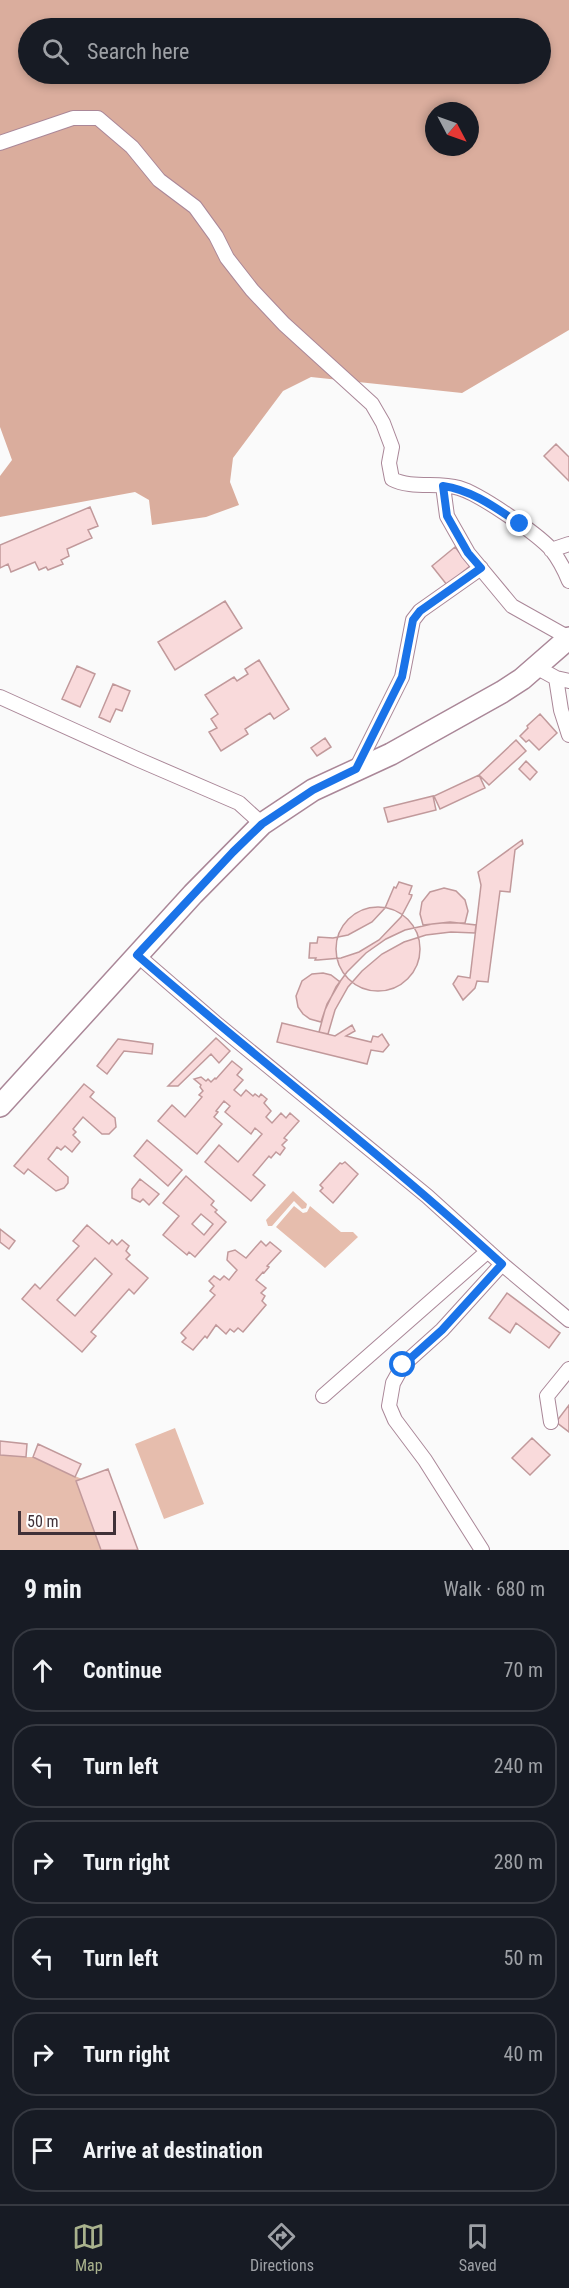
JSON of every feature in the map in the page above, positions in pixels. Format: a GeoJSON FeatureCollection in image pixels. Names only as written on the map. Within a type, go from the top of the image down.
{"type":"FeatureCollection","features":[{"type":"Feature","properties":{"kind":"main road"},"geometry":{"type":"LineString","coordinates":[[0,1106],[137,955],[262,824],[313,790],[391,754],[476,708],[522,679],[569,638]]}},
{"type":"Feature","properties":{"kind":"street"},"geometry":{"type":"LineString","coordinates":[[0,143],[73,118],[98,118],[132,147],[159,180],[195,207],[216,236],[227,258],[260,299],[284,324],[372,404],[383,423],[392,447],[389,463],[392,479],[403,485],[416,483],[460,488],[492,506],[520,524],[551,549],[569,581]]}},
{"type":"Feature","properties":{"kind":"street"},"geometry":{"type":"LineString","coordinates":[[443,486],[447,516],[468,553],[512,606],[569,638]]}},
{"type":"Feature","properties":{"kind":"street"},"geometry":{"type":"LineString","coordinates":[[551,549],[569,544]]}},
{"type":"Feature","properties":{"kind":"street"},"geometry":{"type":"LineString","coordinates":[[356,769],[402,677],[413,620],[420,611],[481,568]]}},
{"type":"Feature","properties":{"kind":"street"},"geometry":{"type":"LineString","coordinates":[[536,668],[562,680],[561,710],[569,735]]}},
{"type":"Feature","properties":{"kind":"street"},"geometry":{"type":"LineString","coordinates":[[0,697],[239,803],[262,824]]}},
{"type":"Feature","properties":{"kind":"street"},"geometry":{"type":"LineString","coordinates":[[137,955],[218,1025],[427,1196],[502,1264],[569,1320]]}},
{"type":"Feature","properties":{"kind":"street"},"geometry":{"type":"LineString","coordinates":[[323,1396],[488,1251]]}},
{"type":"Feature","properties":{"kind":"street"},"geometry":{"type":"LineString","coordinates":[[482,1550],[424,1460],[395,1420],[389,1406],[393,1383],[403,1365],[442,1330],[502,1264]]}},
{"type":"Feature","properties":{"kind":"street"},"geometry":{"type":"LineString","coordinates":[[551,1422],[548,1396],[569,1370]]}},
{"type":"Feature","properties":{"kind":"shaded area"},"geometry":{"type":"Polygon","coordinates":[[[0,0],[569,0],[569,330],[462,393],[311,377],[283,391],[233,458],[230,482],[239,505],[206,517],[152,525],[149,500],[135,492],[0,517],[0,476],[12,460],[0,427],[0,0]]]}},
{"type":"Feature","properties":{"kind":"shaded area"},"geometry":{"type":"Polygon","coordinates":[[[293,1191],[307,1204],[306,1208],[302,1209],[294,1201],[272,1226],[268,1226],[266,1220],[293,1191]]]}},
{"type":"Feature","properties":{"kind":"shaded area"},"geometry":{"type":"Polygon","coordinates":[[[294,1206],[303,1213],[307,1212],[310,1206],[341,1232],[353,1232],[358,1237],[325,1268],[276,1227],[294,1206]]]}},
{"type":"Feature","properties":{"kind":"shaded area"},"geometry":{"type":"Polygon","coordinates":[[[175,1428],[204,1504],[164,1519],[135,1444],[175,1428]]]}},
{"type":"Feature","properties":{"kind":"shaded area"},"geometry":{"type":"Polygon","coordinates":[[[0,1441],[27,1444],[26,1457],[33,1457],[38,1444],[75,1476],[82,1479],[108,1469],[138,1550],[0,1550],[0,1441]]]}},
{"type":"Feature","properties":{"kind":"building"},"geometry":{"type":"Polygon","coordinates":[[[556,444],[569,457],[569,481],[544,456],[556,444]]]}},
{"type":"Feature","properties":{"kind":"building"},"geometry":{"type":"Polygon","coordinates":[[[90,507],[98,526],[88,530],[92,538],[67,549],[69,556],[61,560],[63,564],[48,570],[46,567],[39,570],[35,562],[11,572],[8,564],[0,568],[0,545],[90,507]]]}},
{"type":"Feature","properties":{"kind":"building"},"geometry":{"type":"Polygon","coordinates":[[[455,547],[470,566],[447,585],[432,566],[455,547]]]}},
{"type":"Feature","properties":{"kind":"building"},"geometry":{"type":"Polygon","coordinates":[[[225,601],[242,628],[175,670],[158,642],[225,601]]]}},
{"type":"Feature","properties":{"kind":"building"},"geometry":{"type":"Polygon","coordinates":[[[259,660],[289,709],[274,719],[270,713],[245,729],[248,734],[221,751],[209,732],[217,728],[211,719],[218,714],[205,695],[234,677],[237,681],[248,674],[245,669],[259,660]]]}},
{"type":"Feature","properties":{"kind":"building"},"geometry":{"type":"Polygon","coordinates":[[[77,666],[95,674],[80,707],[62,699],[77,666]]]}},
{"type":"Feature","properties":{"kind":"building"},"geometry":{"type":"Polygon","coordinates":[[[113,684],[130,691],[122,711],[116,709],[110,722],[99,717],[113,684]]]}},
{"type":"Feature","properties":{"kind":"building"},"geometry":{"type":"Polygon","coordinates":[[[540,714],[557,733],[539,750],[529,740],[526,742],[520,736],[540,714]]]}},
{"type":"Feature","properties":{"kind":"building"},"geometry":{"type":"Polygon","coordinates":[[[325,738],[331,747],[317,756],[311,748],[325,738]]]}},
{"type":"Feature","properties":{"kind":"building"},"geometry":{"type":"Polygon","coordinates":[[[516,740],[526,751],[489,785],[479,775],[516,740]]]}},
{"type":"Feature","properties":{"kind":"building"},"geometry":{"type":"Polygon","coordinates":[[[526,761],[537,772],[530,780],[519,769],[526,761]]]}},
{"type":"Feature","properties":{"kind":"building"},"geometry":{"type":"Polygon","coordinates":[[[479,775],[485,788],[440,809],[434,796],[479,775]]]}},
{"type":"Feature","properties":{"kind":"building"},"geometry":{"type":"Polygon","coordinates":[[[433,796],[436,810],[388,822],[384,808],[433,796]]]}},
{"type":"Feature","properties":{"kind":"building"},"geometry":{"type":"Polygon","coordinates":[[[522,840],[523,844],[515,850],[510,892],[500,891],[488,982],[477,981],[475,988],[463,1000],[453,984],[458,976],[470,978],[481,885],[478,872],[522,840]]]}},
{"type":"Feature","properties":{"kind":"building"},"geometry":{"type":"Polygon","coordinates":[[[399,882],[412,886],[409,894],[412,895],[411,898],[401,917],[379,940],[359,952],[341,958],[315,960],[316,958],[309,958],[310,943],[317,943],[318,937],[333,938],[348,935],[372,922],[385,908],[394,887],[396,888],[399,882]]]}},
{"type":"Feature","properties":{"kind":"building"},"geometry":{"type":"Polygon","coordinates":[[[444,888],[456,891],[465,900],[468,911],[465,923],[423,925],[420,914],[422,902],[430,892],[444,888]]]}},
{"type":"Feature","properties":{"kind":"building"},"geometry":{"type":"Polygon","coordinates":[[[378,907],[394,910],[408,919],[417,933],[420,949],[417,965],[408,979],[394,988],[378,991],[362,988],[348,979],[339,965],[336,949],[339,933],[348,919],[362,910],[378,907]]]}},
{"type":"Feature","properties":{"kind":"building"},"geometry":{"type":"Polygon","coordinates":[[[450,922],[476,925],[475,933],[451,932],[426,935],[404,942],[382,954],[348,987],[335,1010],[328,1034],[319,1032],[325,1010],[336,987],[366,953],[386,939],[405,930],[450,922]]]}},
{"type":"Feature","properties":{"kind":"building"},"geometry":{"type":"Polygon","coordinates":[[[312,974],[331,975],[340,982],[327,1004],[321,1022],[303,1014],[298,1007],[296,996],[302,981],[312,974]]]}},
{"type":"Feature","properties":{"kind":"building"},"geometry":{"type":"Polygon","coordinates":[[[282,1023],[335,1036],[352,1025],[355,1031],[346,1036],[371,1042],[373,1036],[378,1037],[382,1034],[389,1045],[383,1052],[371,1050],[367,1064],[277,1042],[282,1023]]]}},
{"type":"Feature","properties":{"kind":"building"},"geometry":{"type":"Polygon","coordinates":[[[216,1038],[230,1051],[219,1063],[211,1054],[178,1086],[168,1086],[216,1038]]]}},
{"type":"Feature","properties":{"kind":"building"},"geometry":{"type":"Polygon","coordinates":[[[118,1039],[153,1044],[152,1054],[124,1051],[107,1074],[97,1066],[118,1039]]]}},
{"type":"Feature","properties":{"kind":"building"},"geometry":{"type":"Polygon","coordinates":[[[232,1061],[242,1069],[237,1075],[243,1080],[234,1090],[241,1096],[246,1090],[253,1096],[255,1094],[259,1097],[261,1094],[267,1099],[264,1103],[271,1111],[266,1117],[272,1123],[281,1113],[286,1118],[290,1113],[299,1121],[284,1138],[287,1140],[282,1145],[285,1148],[280,1155],[276,1152],[271,1158],[269,1156],[253,1175],[265,1185],[251,1201],[205,1162],[219,1145],[238,1162],[262,1134],[255,1128],[251,1134],[225,1112],[230,1106],[224,1101],[216,1111],[218,1112],[214,1117],[222,1124],[197,1154],[158,1121],[172,1105],[185,1117],[202,1097],[199,1095],[203,1091],[201,1085],[194,1079],[201,1077],[211,1082],[232,1061]]]}},
{"type":"Feature","properties":{"kind":"building"},"geometry":{"type":"Polygon","coordinates":[[[84,1084],[94,1092],[90,1097],[115,1118],[116,1127],[109,1134],[102,1134],[83,1117],[73,1129],[76,1132],[73,1135],[80,1142],[72,1152],[65,1146],[61,1150],[57,1147],[48,1159],[68,1177],[68,1183],[64,1188],[56,1191],[28,1169],[24,1174],[14,1166],[84,1084]]]}},
{"type":"Feature","properties":{"kind":"building"},"geometry":{"type":"Polygon","coordinates":[[[147,1140],[182,1170],[168,1186],[134,1156],[147,1140]]]}},
{"type":"Feature","properties":{"kind":"building"},"geometry":{"type":"Polygon","coordinates":[[[345,1162],[358,1174],[333,1203],[320,1191],[323,1188],[320,1185],[340,1163],[345,1162]]]}},
{"type":"Feature","properties":{"kind":"building"},"geometry":{"type":"Polygon","coordinates":[[[186,1176],[214,1201],[211,1205],[217,1210],[215,1212],[226,1222],[195,1257],[189,1252],[187,1255],[163,1235],[179,1216],[163,1203],[186,1176]]]}},
{"type":"Feature","properties":{"kind":"building"},"geometry":{"type":"Polygon","coordinates":[[[140,1179],[159,1194],[149,1205],[143,1199],[140,1202],[132,1198],[132,1189],[140,1179]]]}},
{"type":"Feature","properties":{"kind":"building"},"geometry":{"type":"Polygon","coordinates":[[[201,1214],[213,1224],[204,1235],[192,1224],[201,1214]]]}},
{"type":"Feature","properties":{"kind":"building"},"geometry":{"type":"Polygon","coordinates":[[[87,1225],[109,1244],[112,1240],[117,1245],[122,1240],[129,1246],[126,1251],[130,1255],[126,1259],[148,1278],[134,1294],[129,1289],[91,1332],[96,1336],[82,1352],[22,1299],[35,1284],[40,1289],[79,1246],[73,1241],[87,1225]],[[95,1258],[57,1300],[75,1316],[112,1274],[95,1258]]]}},
{"type":"Feature","properties":{"kind":"building"},"geometry":{"type":"Polygon","coordinates":[[[0,1229],[15,1241],[9,1249],[0,1242],[0,1229]]]}},
{"type":"Feature","properties":{"kind":"building"},"geometry":{"type":"Polygon","coordinates":[[[261,1241],[266,1246],[270,1242],[281,1251],[256,1280],[266,1288],[261,1293],[265,1296],[262,1301],[266,1305],[243,1332],[238,1328],[234,1332],[230,1329],[226,1334],[216,1325],[207,1338],[205,1336],[193,1350],[182,1342],[186,1338],[181,1333],[215,1295],[210,1291],[214,1286],[209,1281],[214,1276],[220,1280],[224,1276],[229,1280],[237,1270],[227,1260],[228,1252],[235,1250],[246,1258],[261,1241]]]}},
{"type":"Feature","properties":{"kind":"building"},"geometry":{"type":"Polygon","coordinates":[[[507,1293],[560,1333],[549,1348],[516,1323],[510,1333],[489,1318],[507,1293]]]}},
{"type":"Feature","properties":{"kind":"building"},"geometry":{"type":"Polygon","coordinates":[[[569,1405],[569,1432],[556,1422],[569,1405]]]}},
{"type":"Feature","properties":{"kind":"building"},"geometry":{"type":"Polygon","coordinates":[[[532,1438],[550,1455],[530,1475],[512,1458],[532,1438]]]}},
{"type":"Feature","properties":{"kind":"building"},"geometry":{"type":"Polygon","coordinates":[[[0,1441],[27,1444],[26,1457],[0,1455],[0,1441]]]}},
{"type":"Feature","properties":{"kind":"building"},"geometry":{"type":"Polygon","coordinates":[[[38,1444],[81,1464],[75,1477],[33,1457],[38,1444]]]}},
{"type":"Feature","properties":{"kind":"building"},"geometry":{"type":"Polygon","coordinates":[[[108,1469],[138,1550],[101,1550],[76,1481],[108,1469]]]}},
{"type":"Feature","properties":{"kind":"route"},"geometry":{"type":"LineString","coordinates":[[403,1365],[442,1330],[502,1264],[427,1196],[218,1025],[137,955],[262,824],[313,790],[356,769],[402,677],[413,620],[420,611],[481,568],[468,553],[447,516],[443,486],[460,488],[520,524]]}}]}
